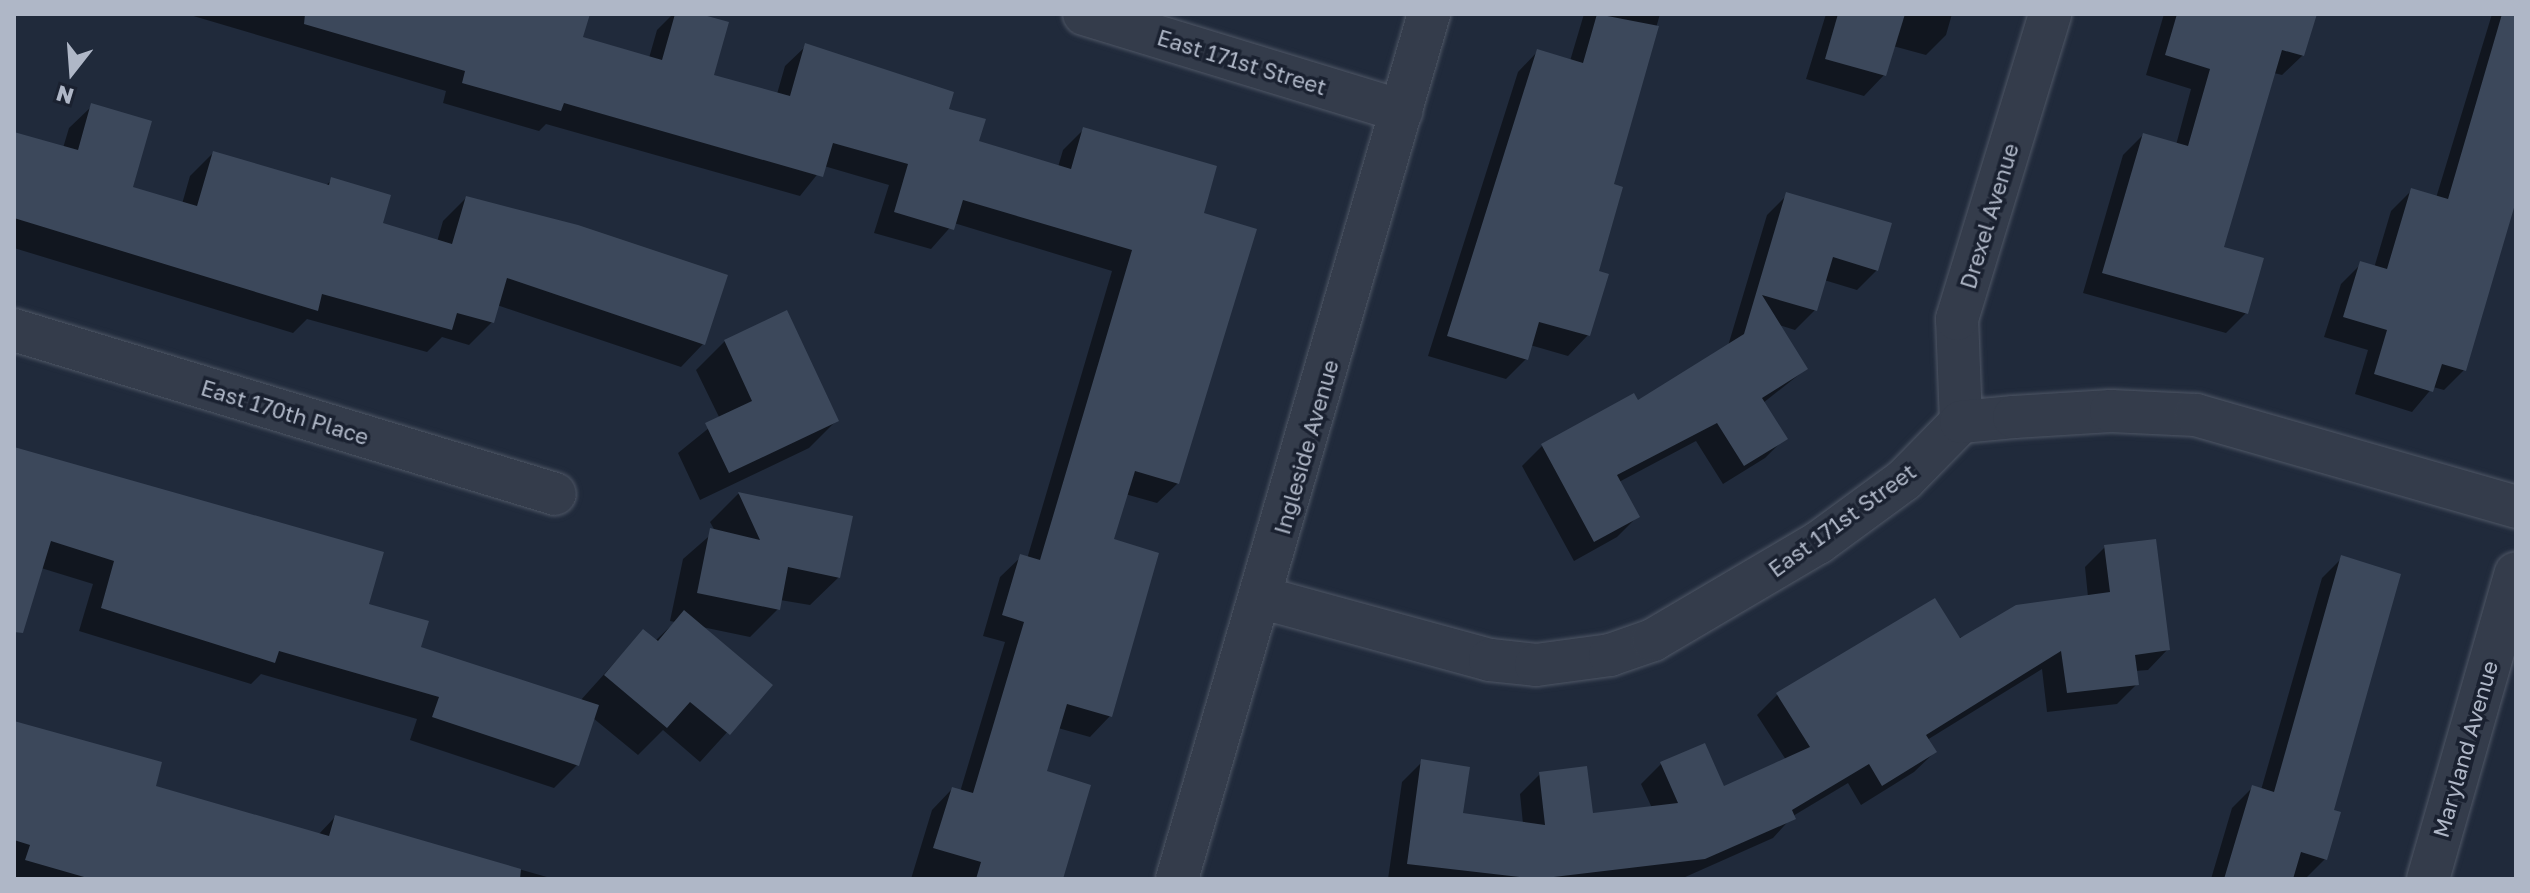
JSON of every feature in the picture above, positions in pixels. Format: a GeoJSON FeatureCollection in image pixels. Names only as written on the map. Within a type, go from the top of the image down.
{"type":"FeatureCollection","features":[{"type":"Feature","properties":{"kind":"street","name":"East 171st Street"},"geometry":{"type":"LineString","coordinates":[[1084,14],[1401,111]]}},
{"type":"Feature","properties":{"kind":"street","name":"Ingleside Avenue"},"geometry":{"type":"LineString","coordinates":[[1177,879],[1263,598],[1429,14]]}},
{"type":"Feature","properties":{"kind":"street","name":"Drexel Avenue"},"geometry":{"type":"LineString","coordinates":[[1961,422],[1957,319],[2050,14]]}},
{"type":"Feature","properties":{"kind":"street","name":"East 170th Place"},"geometry":{"type":"LineString","coordinates":[[14,330],[555,494]]}},
{"type":"Feature","properties":{"kind":"street"},"geometry":{"type":"LineString","coordinates":[[1961,422],[2111,411],[2196,415],[2516,507]]}},
{"type":"Feature","properties":{"kind":"street","name":"East 171st Street"},"geometry":{"type":"LineString","coordinates":[[1263,598],[1490,660],[1536,665],[1610,655],[1653,640],[1818,543],[1904,480],[1961,422]]}},
{"type":"Feature","properties":{"kind":"street","name":"Maryland Avenue"},"geometry":{"type":"LineString","coordinates":[[2428,879],[2516,573]]}},
{"type":"Feature","properties":{"kind":"building"},"geometry":{"type":"Polygon","coordinates":[[[305,14],[590,14],[583,37],[662,60],[675,14],[700,14],[729,22],[714,75],[790,96],[805,43],[954,92],[949,109],[986,119],[979,141],[1071,169],[1083,127],[1217,166],[1204,213],[1257,229],[1179,484],[1135,471],[1114,539],[1159,553],[1112,717],[1067,704],[1047,771],[1091,785],[1063,879],[976,879],[981,862],[933,848],[952,787],[973,793],[1024,622],[1002,615],[1020,554],[1040,560],[1132,250],[963,200],[954,230],[894,212],[908,164],[833,143],[823,177],[564,103],[561,111],[462,83],[465,71],[304,24],[305,14]]]}},
{"type":"Feature","properties":{"kind":"building"},"geometry":{"type":"Polygon","coordinates":[[[1597,14],[1659,26],[1614,184],[1623,187],[1599,271],[1609,274],[1590,336],[1539,322],[1528,360],[1447,336],[1537,49],[1583,63],[1597,14]]]}},
{"type":"Feature","properties":{"kind":"building"},"geometry":{"type":"Polygon","coordinates":[[[1838,14],[1905,14],[1886,76],[1825,59],[1838,14]]]}},
{"type":"Feature","properties":{"kind":"building"},"geometry":{"type":"Polygon","coordinates":[[[2177,14],[2317,14],[2304,56],[2282,50],[2224,247],[2264,258],[2248,314],[2102,273],[2143,133],[2188,146],[2210,69],[2165,55],[2177,14]]]}},
{"type":"Feature","properties":{"kind":"building"},"geometry":{"type":"Polygon","coordinates":[[[2502,14],[2516,14],[2516,201],[2466,371],[2442,364],[2433,392],[2374,374],[2387,330],[2343,317],[2360,261],[2387,269],[2411,188],[2448,199],[2502,14]]]}},
{"type":"Feature","properties":{"kind":"building"},"geometry":{"type":"Polygon","coordinates":[[[91,103],[152,121],[133,187],[197,206],[213,151],[329,185],[331,177],[391,195],[383,223],[452,244],[466,196],[578,225],[728,275],[705,345],[507,278],[494,323],[457,313],[452,330],[322,294],[318,311],[14,218],[14,132],[78,150],[91,103]]]}},
{"type":"Feature","properties":{"kind":"building"},"geometry":{"type":"Polygon","coordinates":[[[1786,192],[1892,223],[1878,271],[1833,257],[1817,311],[1762,295],[1808,369],[1762,398],[1788,439],[1744,466],[1717,423],[1617,475],[1640,517],[1594,542],[1541,444],[1634,393],[1638,400],[1744,334],[1786,192]]]}},
{"type":"Feature","properties":{"kind":"building"},"geometry":{"type":"Polygon","coordinates":[[[787,310],[839,421],[729,473],[705,423],[752,401],[724,340],[787,310]]]}},
{"type":"Feature","properties":{"kind":"building"},"geometry":{"type":"Polygon","coordinates":[[[14,447],[384,552],[369,604],[429,621],[421,647],[599,705],[579,766],[432,717],[439,697],[279,651],[275,663],[101,608],[114,561],[51,541],[23,633],[14,632],[14,447]]]}},
{"type":"Feature","properties":{"kind":"building"},"geometry":{"type":"Polygon","coordinates":[[[738,492],[853,516],[840,578],[788,567],[780,610],[697,593],[710,528],[760,540],[738,492]]]}},
{"type":"Feature","properties":{"kind":"building"},"geometry":{"type":"Polygon","coordinates":[[[2156,539],[2170,650],[2135,655],[2139,685],[2067,693],[2061,651],[1926,735],[1937,752],[1882,786],[1869,764],[1792,810],[1796,819],[1705,859],[1537,879],[1407,864],[1421,759],[1470,767],[1463,813],[1545,825],[1539,772],[1587,766],[1593,813],[1678,803],[1660,762],[1705,743],[1724,786],[1810,747],[1776,693],[1935,598],[1960,638],[2016,605],[2110,592],[2104,545],[2156,539]]]}},
{"type":"Feature","properties":{"kind":"building"},"geometry":{"type":"Polygon","coordinates":[[[2341,555],[2401,574],[2334,810],[2341,812],[2327,860],[2301,852],[2293,879],[2224,879],[2252,785],[2274,792],[2341,555]]]}},
{"type":"Feature","properties":{"kind":"building"},"geometry":{"type":"Polygon","coordinates":[[[684,610],[773,685],[730,735],[690,702],[667,728],[604,675],[643,629],[658,641],[684,610]]]}},
{"type":"Feature","properties":{"kind":"building"},"geometry":{"type":"Polygon","coordinates":[[[14,721],[162,762],[156,786],[329,836],[335,815],[521,869],[520,879],[91,879],[25,860],[30,845],[14,840],[14,721]]]}}]}
